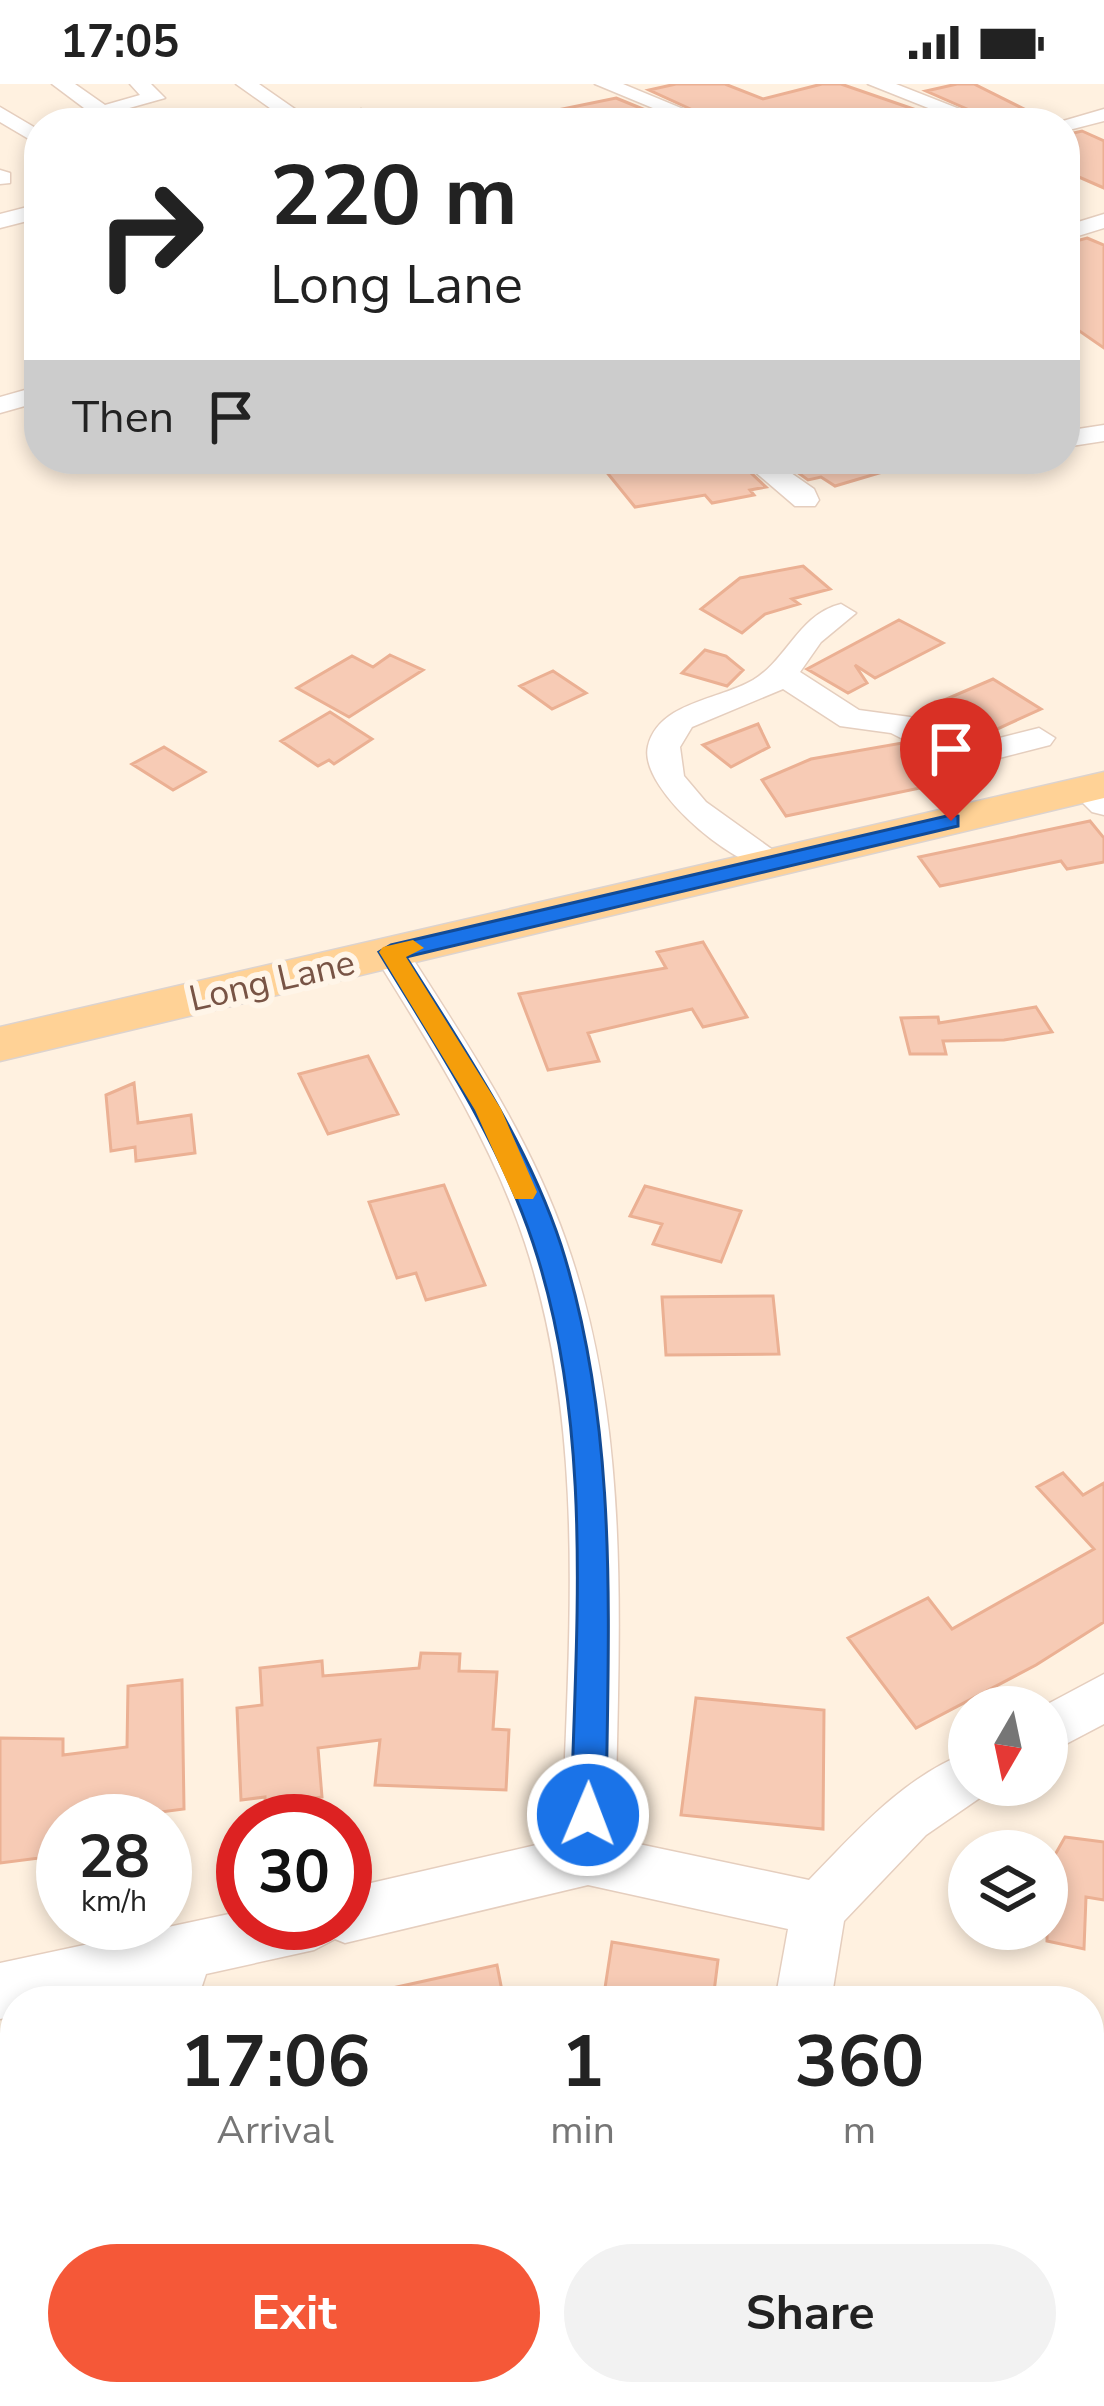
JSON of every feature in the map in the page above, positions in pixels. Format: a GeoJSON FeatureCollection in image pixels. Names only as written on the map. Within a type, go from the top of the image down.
{"type":"FeatureCollection","features":[{"type":"Feature","properties":{"kind":"main road","name":"Long Lane"},"geometry":{"type":"LineString","coordinates":[[0,1044],[774,863],[1098,793]]}},
{"type":"Feature","properties":{"kind":"street"},"geometry":{"type":"LineString","coordinates":[[62,84],[105,108]]}},
{"type":"Feature","properties":{"kind":"street"},"geometry":{"type":"LineString","coordinates":[[131,108],[155,98],[140,84]]}},
{"type":"Feature","properties":{"kind":"street"},"geometry":{"type":"LineString","coordinates":[[245,84],[282,108]]}},
{"type":"Feature","properties":{"kind":"street"},"geometry":{"type":"LineString","coordinates":[[604,84],[667,108]]}},
{"type":"Feature","properties":{"kind":"street"},"geometry":{"type":"LineString","coordinates":[[878,84],[944,108]]}},
{"type":"Feature","properties":{"kind":"street"},"geometry":{"type":"LineString","coordinates":[[774,474],[805,500]]}},
{"type":"Feature","properties":{"kind":"street"},"geometry":{"type":"LineString","coordinates":[[774,863],[694,809],[668,778],[664,747],[680,722],[759,690],[782,675],[809,636],[841,613]]}},
{"type":"Feature","properties":{"kind":"street"},"geometry":{"type":"LineString","coordinates":[[782,675],[851,718],[899,724],[960,758],[1039,738]]}},
{"type":"Feature","properties":{"kind":"street"},"geometry":{"type":"LineString","coordinates":[[391,952],[488,1109],[547,1244],[583,1398],[593,1553],[587,1858]]}},
{"type":"Feature","properties":{"kind":"street"},"geometry":{"type":"LineString","coordinates":[[806,1986],[819,1909],[907,1816],[948,1790]]}},
{"type":"Feature","properties":{"kind":"street"},"geometry":{"type":"LineString","coordinates":[[372,1910],[587,1858],[819,1909]]}},
{"type":"Feature","properties":{"kind":"street"},"geometry":{"type":"LineString","coordinates":[[59,1986],[177,1976],[244,1950]]}},
{"type":"Feature","properties":{"kind":"building"},"geometry":{"type":"Polygon","coordinates":[[[676,84],[725,84],[763,99],[841,84],[911,108],[688,108],[649,90],[676,84]]]}},
{"type":"Feature","properties":{"kind":"building"},"geometry":{"type":"Polygon","coordinates":[[[974,84],[1022,108],[965,108],[926,91],[974,84]]]}},
{"type":"Feature","properties":{"kind":"building"},"geometry":{"type":"Polygon","coordinates":[[[616,98],[640,108],[568,108],[616,98]]]}},
{"type":"Feature","properties":{"kind":"building"},"geometry":{"type":"Polygon","coordinates":[[[1080,131],[1104,141],[1104,188],[1080,178],[1080,131]]]}},
{"type":"Feature","properties":{"kind":"building"},"geometry":{"type":"Polygon","coordinates":[[[1080,240],[1104,245],[1104,348],[1080,331],[1080,240]]]}},
{"type":"Feature","properties":{"kind":"building"},"geometry":{"type":"Polygon","coordinates":[[[608,474],[752,474],[766,487],[750,490],[754,495],[712,503],[705,495],[635,507],[608,474]]]}},
{"type":"Feature","properties":{"kind":"building"},"geometry":{"type":"Polygon","coordinates":[[[800,474],[876,474],[835,486],[821,477],[808,480],[800,474]]]}},
{"type":"Feature","properties":{"kind":"building"},"geometry":{"type":"Polygon","coordinates":[[[803,566],[830,589],[792,599],[799,604],[765,614],[742,633],[701,609],[740,578],[803,566]]]}},
{"type":"Feature","properties":{"kind":"building"},"geometry":{"type":"Polygon","coordinates":[[[899,620],[943,643],[875,678],[855,665],[867,683],[848,693],[807,669],[899,620]]]}},
{"type":"Feature","properties":{"kind":"building"},"geometry":{"type":"Polygon","coordinates":[[[705,650],[726,656],[743,670],[727,686],[682,673],[705,650]]]}},
{"type":"Feature","properties":{"kind":"building"},"geometry":{"type":"Polygon","coordinates":[[[390,655],[423,670],[349,717],[297,688],[352,656],[373,667],[390,655]]]}},
{"type":"Feature","properties":{"kind":"building"},"geometry":{"type":"Polygon","coordinates":[[[553,671],[586,693],[552,709],[520,686],[553,671]]]}},
{"type":"Feature","properties":{"kind":"building"},"geometry":{"type":"Polygon","coordinates":[[[993,679],[1041,709],[971,741],[923,709],[993,679]]]}},
{"type":"Feature","properties":{"kind":"building"},"geometry":{"type":"Polygon","coordinates":[[[330,712],[372,739],[334,764],[329,760],[318,766],[281,741],[330,712]]]}},
{"type":"Feature","properties":{"kind":"building"},"geometry":{"type":"Polygon","coordinates":[[[758,724],[769,747],[731,767],[703,745],[758,724]]]}},
{"type":"Feature","properties":{"kind":"building"},"geometry":{"type":"Polygon","coordinates":[[[902,743],[915,750],[939,784],[786,816],[762,780],[811,759],[902,743]]]}},
{"type":"Feature","properties":{"kind":"building"},"geometry":{"type":"Polygon","coordinates":[[[164,747],[205,772],[173,790],[132,764],[164,747]]]}},
{"type":"Feature","properties":{"kind":"building"},"geometry":{"type":"Polygon","coordinates":[[[1090,821],[1104,838],[1104,862],[1067,869],[1061,861],[940,886],[919,857],[1090,821]]]}},
{"type":"Feature","properties":{"kind":"building"},"geometry":{"type":"Polygon","coordinates":[[[703,942],[747,1017],[703,1027],[692,1009],[588,1033],[599,1061],[548,1070],[519,994],[666,968],[657,952],[703,942]]]}},
{"type":"Feature","properties":{"kind":"building"},"geometry":{"type":"Polygon","coordinates":[[[1036,1007],[1052,1032],[1004,1040],[943,1041],[946,1054],[910,1054],[901,1018],[938,1017],[939,1023],[1036,1007]]]}},
{"type":"Feature","properties":{"kind":"building"},"geometry":{"type":"Polygon","coordinates":[[[368,1056],[398,1114],[328,1134],[299,1074],[368,1056]]]}},
{"type":"Feature","properties":{"kind":"building"},"geometry":{"type":"Polygon","coordinates":[[[134,1083],[138,1123],[191,1115],[195,1153],[136,1161],[135,1147],[111,1151],[106,1095],[134,1083]]]}},
{"type":"Feature","properties":{"kind":"building"},"geometry":{"type":"Polygon","coordinates":[[[444,1185],[485,1285],[426,1300],[416,1273],[397,1278],[369,1202],[444,1185]]]}},
{"type":"Feature","properties":{"kind":"building"},"geometry":{"type":"Polygon","coordinates":[[[645,1186],[741,1211],[721,1262],[653,1244],[662,1224],[630,1216],[645,1186]]]}},
{"type":"Feature","properties":{"kind":"building"},"geometry":{"type":"Polygon","coordinates":[[[773,1296],[779,1354],[666,1355],[662,1297],[773,1296]]]}},
{"type":"Feature","properties":{"kind":"building"},"geometry":{"type":"Polygon","coordinates":[[[1063,1473],[1083,1495],[1104,1483],[1104,1622],[996,1686],[948,1686],[948,1711],[916,1728],[848,1638],[928,1598],[952,1629],[1094,1549],[1037,1487],[1063,1473]]]}},
{"type":"Feature","properties":{"kind":"building"},"geometry":{"type":"Polygon","coordinates":[[[421,1653],[460,1654],[459,1671],[497,1672],[493,1729],[509,1730],[506,1790],[375,1785],[380,1740],[318,1748],[322,1794],[241,1794],[237,1708],[262,1705],[260,1668],[322,1661],[323,1676],[419,1668],[421,1653]]]}},
{"type":"Feature","properties":{"kind":"building"},"geometry":{"type":"Polygon","coordinates":[[[182,1680],[184,1794],[36,1794],[36,1858],[0,1863],[0,1738],[63,1739],[63,1755],[127,1747],[128,1686],[182,1680]]]}},
{"type":"Feature","properties":{"kind":"building"},"geometry":{"type":"Polygon","coordinates":[[[696,1698],[824,1710],[823,1829],[681,1815],[696,1698]]]}},
{"type":"Feature","properties":{"kind":"building"},"geometry":{"type":"Polygon","coordinates":[[[1068,1837],[1104,1842],[1104,1900],[1086,1897],[1084,1949],[1068,1946],[1068,1837]]]}},
{"type":"Feature","properties":{"kind":"building"},"geometry":{"type":"Polygon","coordinates":[[[612,1942],[718,1960],[715,1986],[605,1986],[612,1942]]]}},
{"type":"Feature","properties":{"kind":"building"},"geometry":{"type":"Polygon","coordinates":[[[497,1965],[501,1986],[402,1986],[497,1965]]]}},
{"type":"Feature","properties":{"kind":"slow traffic"},"geometry":{"type":"LineString","coordinates":[[413,948],[391,952],[488,1109],[524,1192]]}},
{"type":"Feature","properties":{"kind":"route"},"geometry":{"type":"LineString","coordinates":[[588,1815],[593,1553],[583,1398],[547,1244],[488,1109],[391,952],[951,821]]}}]}
